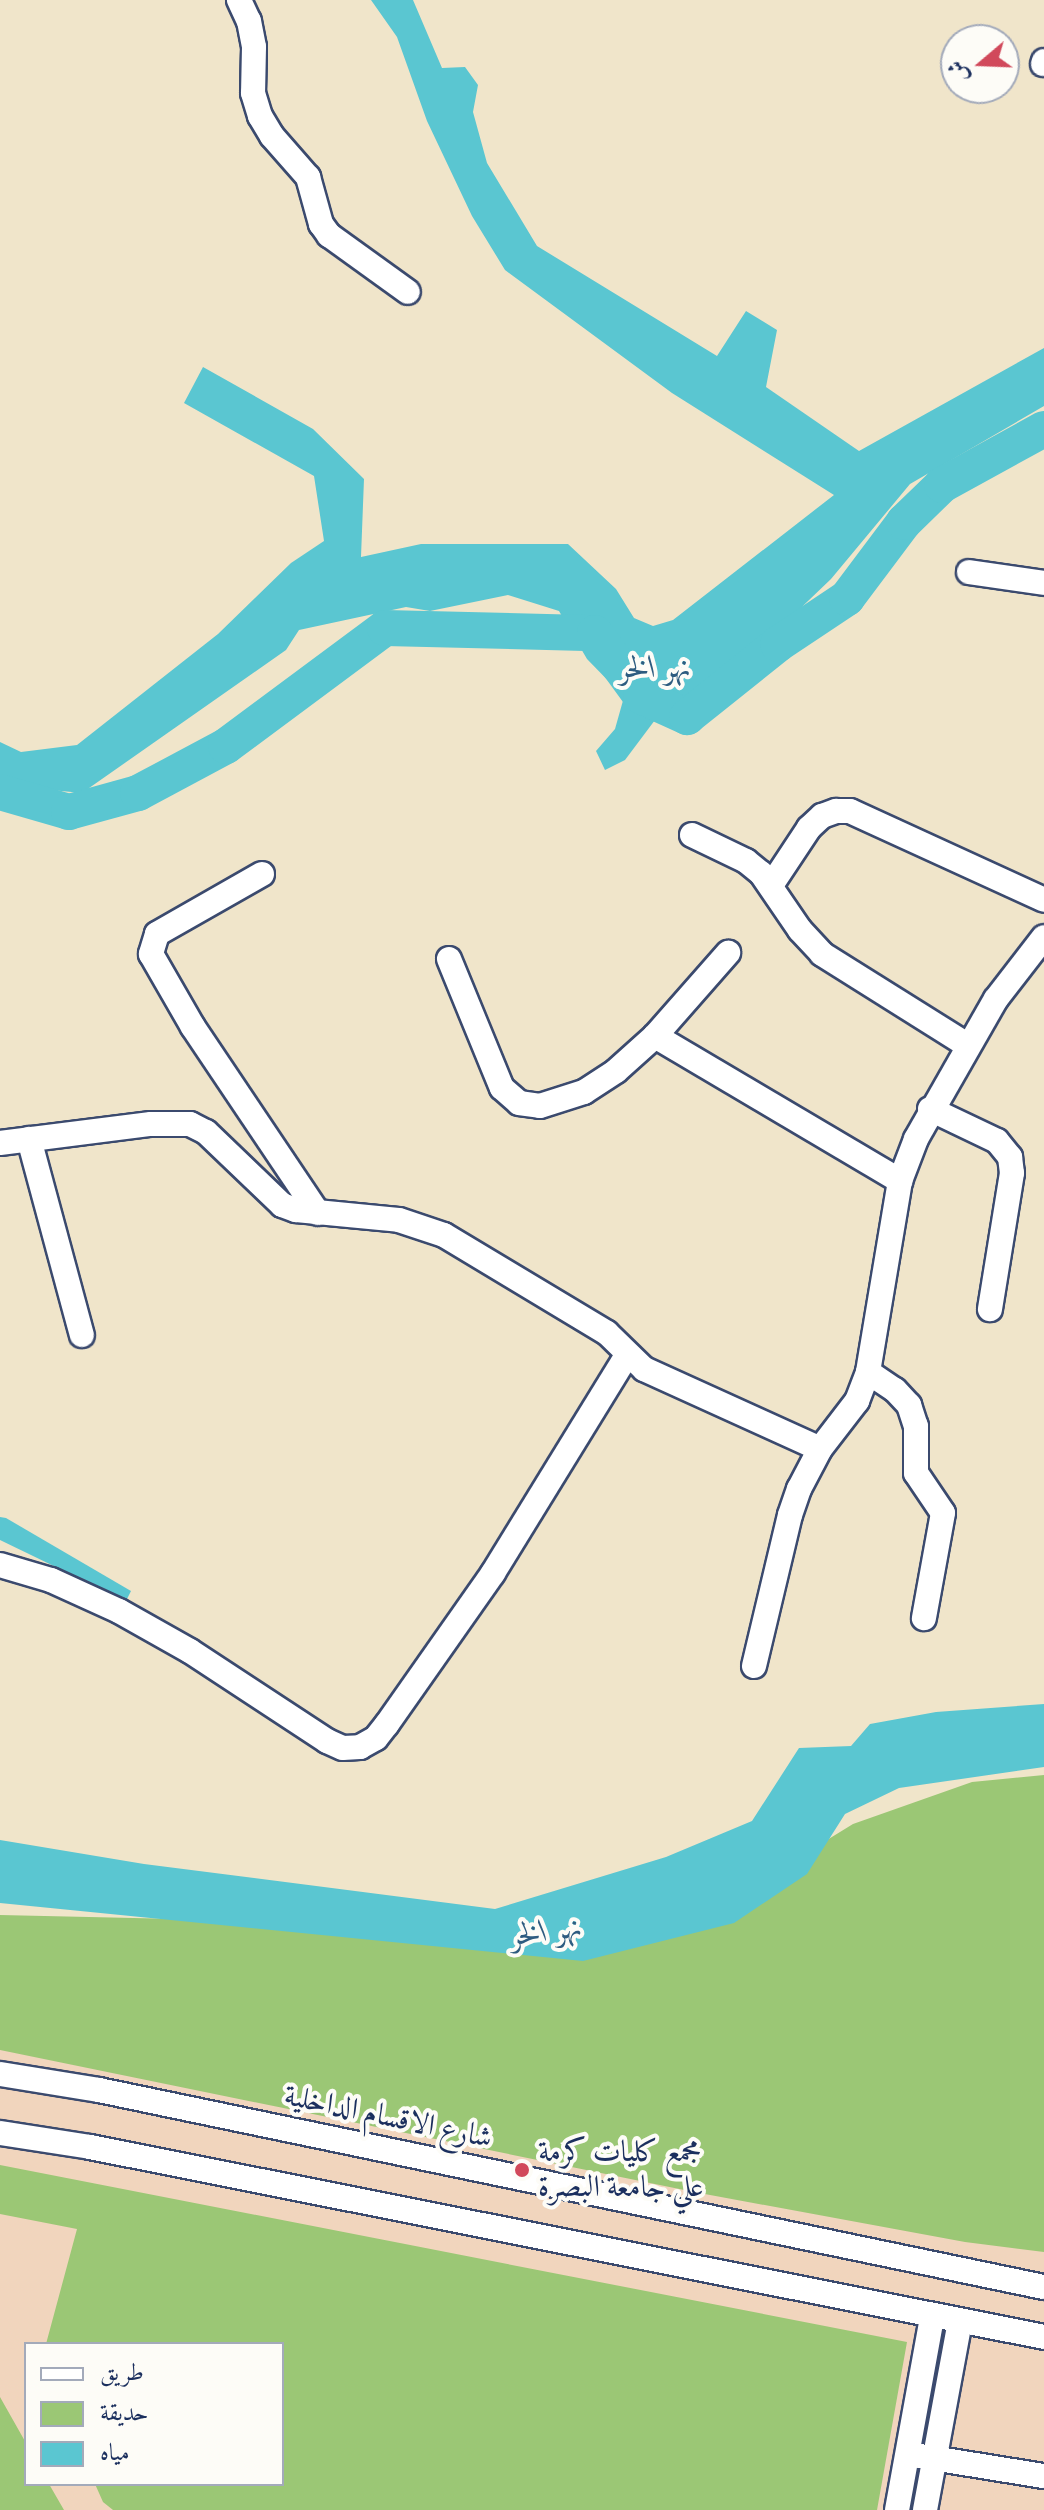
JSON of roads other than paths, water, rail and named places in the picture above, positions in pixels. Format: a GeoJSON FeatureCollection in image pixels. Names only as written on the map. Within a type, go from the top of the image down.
{"type":"FeatureCollection","features":[{"type":"Feature","properties":{"kind":"street"},"geometry":{"type":"LineString","coordinates":[[239,0],[249,21],[254,47],[253,93],[260,116],[272,136],[308,177],[321,224],[329,235],[408,292]]}},
{"type":"Feature","properties":{"kind":"street"},"geometry":{"type":"LineString","coordinates":[[969,572],[1044,583]]}},
{"type":"Feature","properties":{"kind":"street"},"geometry":{"type":"LineString","coordinates":[[772,884],[809,828],[822,816],[836,811],[850,811],[1044,900]]}},
{"type":"Feature","properties":{"kind":"street"},"geometry":{"type":"LineString","coordinates":[[692,835],[746,861],[772,884],[800,930],[822,954],[967,1045]]}},
{"type":"Feature","properties":{"kind":"street"},"geometry":{"type":"LineString","coordinates":[[262,874],[157,934],[151,954],[193,1027],[318,1213]]}},
{"type":"Feature","properties":{"kind":"street"},"geometry":{"type":"LineString","coordinates":[[754,1666],[790,1515],[820,1449],[857,1401],[868,1372],[900,1181],[930,1109],[967,1045],[996,999],[1042,943]]}},
{"type":"Feature","properties":{"kind":"street"},"geometry":{"type":"LineString","coordinates":[[449,959],[502,1088],[519,1103],[540,1106],[584,1092],[616,1071],[655,1036],[728,953]]}},
{"type":"Feature","properties":{"kind":"street"},"geometry":{"type":"LineString","coordinates":[[655,1036],[900,1181]]}},
{"type":"Feature","properties":{"kind":"street"},"geometry":{"type":"LineString","coordinates":[[930,1109],[997,1141],[1010,1157],[1012,1173],[990,1309]]}},
{"type":"Feature","properties":{"kind":"street"},"geometry":{"type":"LineString","coordinates":[[0,1143],[160,1123],[190,1124],[206,1132],[282,1205],[318,1213],[399,1220],[444,1235],[607,1333],[627,1355],[658,1377],[820,1449]]}},
{"type":"Feature","properties":{"kind":"street"},"geometry":{"type":"LineString","coordinates":[[29,1139],[82,1335]]}},
{"type":"Feature","properties":{"kind":"street"},"geometry":{"type":"LineString","coordinates":[[0,1565],[51,1580],[119,1611],[190,1651],[327,1741],[343,1748],[360,1747],[376,1738],[387,1724],[493,1573],[627,1355]]}},
{"type":"Feature","properties":{"kind":"street"},"geometry":{"type":"LineString","coordinates":[[868,1372],[895,1390],[909,1405],[916,1426],[916,1473],[943,1513],[924,1618]]}},
{"type":"Feature","properties":{"kind":"street","name":"شارع الاقسام الداخلية"},"geometry":{"type":"LineString","coordinates":[[0,2074],[99,2090],[1044,2287]]}},
{"type":"Feature","properties":{"kind":"street"},"geometry":{"type":"LineString","coordinates":[[0,2133],[90,2147],[1044,2337]]}},
{"type":"Feature","properties":{"kind":"street"},"geometry":{"type":"LineString","coordinates":[[897,2510],[932,2317]]}},
{"type":"Feature","properties":{"kind":"street"},"geometry":{"type":"LineString","coordinates":[[925,2510],[960,2321]]}},
{"type":"Feature","properties":{"kind":"street"},"geometry":{"type":"LineString","coordinates":[[907,2454],[1044,2476]]}},
{"type":"Feature","properties":{"kind":"water","name":"نهر الخر"},"geometry":{"type":"Polygon","coordinates":[[[371,0],[413,0],[442,68],[465,67],[478,85],[473,112],[487,163],[537,246],[717,356],[746,311],[777,330],[766,387],[859,451],[1044,348],[1044,406],[910,484],[831,579],[784,624],[655,720],[625,760],[605,770],[596,751],[615,729],[624,697],[587,659],[559,611],[508,595],[430,611],[406,607],[299,630],[286,650],[82,793],[0,785],[0,742],[21,752],[77,745],[218,634],[291,563],[324,541],[314,476],[184,403],[203,367],[313,429],[364,479],[361,557],[421,544],[568,544],[616,589],[634,618],[653,626],[673,620],[834,495],[672,393],[505,270],[472,216],[427,121],[397,37],[371,0]]]}},
{"type":"Feature","properties":{"kind":"water"},"geometry":{"type":"Polygon","coordinates":[[[0,1517],[131,1591],[126,1601],[0,1540],[0,1517]]]}},
{"type":"Feature","properties":{"kind":"water","name":"نهر الخر"},"geometry":{"type":"Polygon","coordinates":[[[1044,1704],[1044,1767],[899,1788],[845,1814],[807,1874],[734,1923],[583,1961],[0,1903],[0,1840],[144,1864],[495,1909],[666,1857],[752,1821],[799,1748],[851,1746],[870,1724],[936,1712],[1044,1704]]]}},
{"type":"Feature","properties":{"kind":"waterway"},"geometry":{"type":"LineString","coordinates":[[0,792],[69,812],[138,793],[226,746],[385,628],[595,633],[641,696],[687,717],[778,644],[847,598],[904,522],[942,485],[1044,429]]}},
{"type":"Feature","properties":{"kind":"place","name":"مجمع كليات كرمة علي جامعة البصرة"},"geometry":{"type":"Point","coordinates":[522,2170]}}]}
